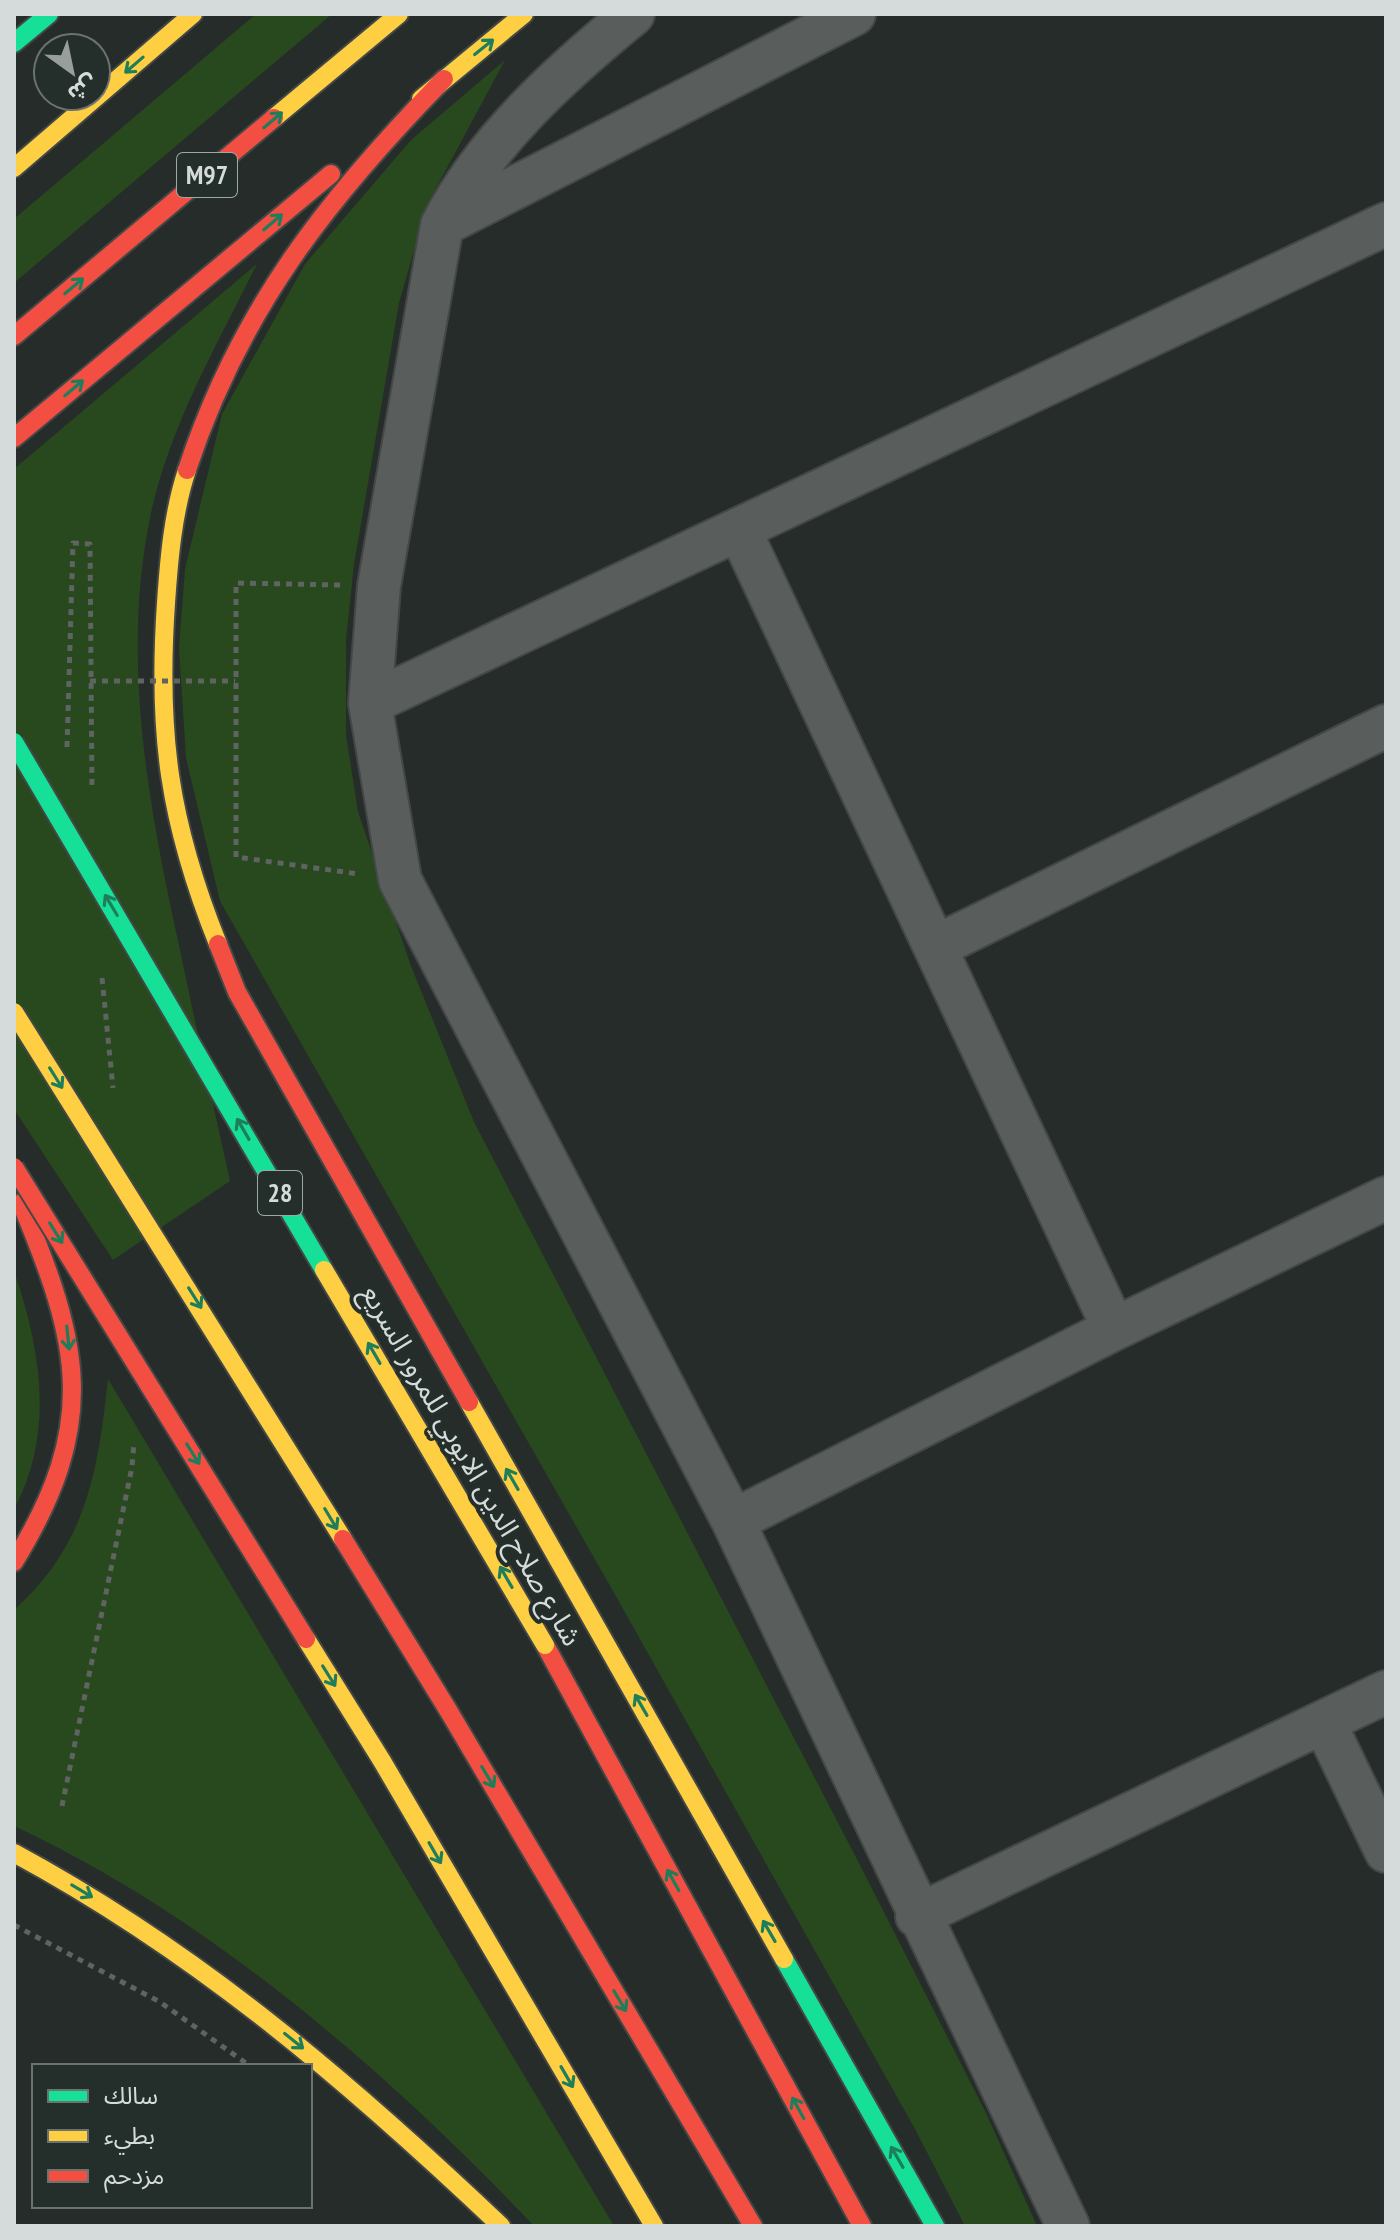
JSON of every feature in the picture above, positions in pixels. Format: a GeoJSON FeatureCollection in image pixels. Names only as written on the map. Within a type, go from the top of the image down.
{"type":"FeatureCollection","features":[{"type":"Feature","properties":{"kind":"highway"},"geometry":{"type":"LineString","coordinates":[[14,43],[49,14]]}},
{"type":"Feature","properties":{"kind":"highway"},"geometry":{"type":"LineString","coordinates":[[14,168],[193,14]]}},
{"type":"Feature","properties":{"kind":"highway","name":"M97"},"geometry":{"type":"LineString","coordinates":[[14,336],[399,14]]}},
{"type":"Feature","properties":{"kind":"highway"},"geometry":{"type":"LineString","coordinates":[[14,438],[524,14]]}},
{"type":"Feature","properties":{"kind":"highway"},"geometry":{"type":"LineString","coordinates":[[444,79],[380,143],[312,227],[241,339],[209,405],[188,467],[171,544],[163,649],[163,726],[169,787],[202,903],[237,992],[935,2226]]}},
{"type":"Feature","properties":{"kind":"highway","name":"شارع صلاح الدين الايوبي للمرور السريع"},"geometry":{"type":"LineString","coordinates":[[14,742],[545,1645],[862,2226]]}},
{"type":"Feature","properties":{"kind":"highway"},"geometry":{"type":"LineString","coordinates":[[14,1012],[212,1325],[448,1710],[753,2226]]}},
{"type":"Feature","properties":{"kind":"highway"},"geometry":{"type":"LineString","coordinates":[[14,1167],[382,1761],[654,2226]]}},
{"type":"Feature","properties":{"kind":"highway"},"geometry":{"type":"LineString","coordinates":[[14,1186],[42,1250],[66,1322],[72,1370],[65,1466],[46,1515],[14,1562]]}},
{"type":"Feature","properties":{"kind":"highway"},"geometry":{"type":"LineString","coordinates":[[14,1853],[152,1934],[270,2022],[363,2097],[501,2226]]}},
{"type":"Feature","properties":{"kind":"street"},"geometry":{"type":"LineString","coordinates":[[633,14],[517,122],[465,185],[442,225],[379,586],[370,703],[400,880],[733,1521],[917,1916],[1068,2226]]}},
{"type":"Feature","properties":{"kind":"street"},"geometry":{"type":"LineString","coordinates":[[442,225],[854,14]]}},
{"type":"Feature","properties":{"kind":"street"},"geometry":{"type":"LineString","coordinates":[[370,703],[1386,224]]}},
{"type":"Feature","properties":{"kind":"street"},"geometry":{"type":"LineString","coordinates":[[739,529],[1114,1329]]}},
{"type":"Feature","properties":{"kind":"street"},"geometry":{"type":"LineString","coordinates":[[935,947],[1386,726]]}},
{"type":"Feature","properties":{"kind":"street"},"geometry":{"type":"LineString","coordinates":[[733,1521],[1114,1329],[1386,1198]]}},
{"type":"Feature","properties":{"kind":"street"},"geometry":{"type":"LineString","coordinates":[[917,1916],[1386,1692]]}},
{"type":"Feature","properties":{"kind":"street"},"geometry":{"type":"LineString","coordinates":[[1324,1722],[1386,1851]]}},
{"type":"Feature","properties":{"kind":"path"},"geometry":{"type":"LineString","coordinates":[[67,756],[73,543],[90,544],[90,770]]}},
{"type":"Feature","properties":{"kind":"path"},"geometry":{"type":"LineString","coordinates":[[379,586],[236,583],[236,857],[400,880]]}},
{"type":"Feature","properties":{"kind":"path"},"geometry":{"type":"LineString","coordinates":[[90,681],[235,681]]}},
{"type":"Feature","properties":{"kind":"path"},"geometry":{"type":"LineString","coordinates":[[101,969],[114,1101]]}},
{"type":"Feature","properties":{"kind":"path"},"geometry":{"type":"LineString","coordinates":[[62,1806],[132,1467]]}},
{"type":"Feature","properties":{"kind":"path"},"geometry":{"type":"LineString","coordinates":[[14,1925],[160,2002],[247,2064]]}},
{"type":"Feature","properties":{"kind":"green space"},"geometry":{"type":"Polygon","coordinates":[[[256,14],[332,14],[14,283],[14,219],[256,14]]]}},
{"type":"Feature","properties":{"kind":"green space"},"geometry":{"type":"Polygon","coordinates":[[[505,60],[427,205],[399,303],[354,564],[346,640],[346,735],[358,812],[411,966],[474,1122],[862,1869],[986,2113],[1037,2226],[965,2226],[915,2129],[613,1591],[220,901],[186,758],[179,648],[185,569],[222,414],[305,264],[411,140],[505,60]]]}},
{"type":"Feature","properties":{"kind":"green space"},"geometry":{"type":"Polygon","coordinates":[[[257,264],[196,385],[170,448],[151,513],[142,568],[138,623],[138,678],[149,788],[230,1181],[113,1260],[14,1109],[14,469],[257,264]]]}},
{"type":"Feature","properties":{"kind":"green space"},"geometry":{"type":"Polygon","coordinates":[[[14,1271],[31,1331],[40,1391],[35,1451],[14,1509],[14,1271]]]}},
{"type":"Feature","properties":{"kind":"green space"},"geometry":{"type":"Polygon","coordinates":[[[108,1379],[614,2226],[534,2226],[418,2111],[292,2002],[225,1951],[156,1905],[86,1863],[14,1826],[14,1610],[39,1585],[58,1559],[85,1504],[99,1444],[108,1379]]]}},
{"type":"Feature","properties":{"kind":"traffic: fast"},"geometry":{"type":"LineString","coordinates":[[14,43],[49,14]]}},
{"type":"Feature","properties":{"kind":"traffic: fast"},"geometry":{"type":"LineString","coordinates":[[14,742],[324,1270]]}},
{"type":"Feature","properties":{"kind":"traffic: fast"},"geometry":{"type":"LineString","coordinates":[[784,1959],[935,2226]]}},
{"type":"Feature","properties":{"kind":"traffic: slow"},"geometry":{"type":"LineString","coordinates":[[14,168],[193,14]]}},
{"type":"Feature","properties":{"kind":"traffic: slow"},"geometry":{"type":"LineString","coordinates":[[274,118],[399,14]]}},
{"type":"Feature","properties":{"kind":"traffic: slow"},"geometry":{"type":"LineString","coordinates":[[421,99],[524,14]]}},
{"type":"Feature","properties":{"kind":"traffic: slow"},"geometry":{"type":"LineString","coordinates":[[187,470],[170,553],[163,694],[170,776],[178,817],[201,900],[218,944]]}},
{"type":"Feature","properties":{"kind":"traffic: slow"},"geometry":{"type":"LineString","coordinates":[[14,1012],[343,1539]]}},
{"type":"Feature","properties":{"kind":"traffic: slow"},"geometry":{"type":"LineString","coordinates":[[324,1270],[545,1645]]}},
{"type":"Feature","properties":{"kind":"traffic: slow"},"geometry":{"type":"LineString","coordinates":[[469,1402],[784,1959]]}},
{"type":"Feature","properties":{"kind":"traffic: slow"},"geometry":{"type":"LineString","coordinates":[[306,1639],[382,1761]]}},
{"type":"Feature","properties":{"kind":"traffic: slow"},"geometry":{"type":"LineString","coordinates":[[382,1761],[654,2226]]}},
{"type":"Feature","properties":{"kind":"traffic: slow"},"geometry":{"type":"LineString","coordinates":[[14,1853],[147,1933],[270,2023],[387,2121],[501,2226]]}},
{"type":"Feature","properties":{"kind":"traffic: jam"},"geometry":{"type":"LineString","coordinates":[[187,470],[208,412],[233,358],[292,259],[362,168],[444,79]]}},
{"type":"Feature","properties":{"kind":"traffic: jam"},"geometry":{"type":"LineString","coordinates":[[14,336],[274,118]]}},
{"type":"Feature","properties":{"kind":"traffic: jam"},"geometry":{"type":"LineString","coordinates":[[14,438],[331,174]]}},
{"type":"Feature","properties":{"kind":"traffic: jam"},"geometry":{"type":"LineString","coordinates":[[218,944],[237,992],[469,1402]]}},
{"type":"Feature","properties":{"kind":"traffic: jam"},"geometry":{"type":"LineString","coordinates":[[14,1167],[306,1639]]}},
{"type":"Feature","properties":{"kind":"traffic: jam"},"geometry":{"type":"LineString","coordinates":[[14,1562],[41,1513],[59,1468],[69,1425],[72,1384],[68,1343],[57,1300],[21,1203]]}},
{"type":"Feature","properties":{"kind":"traffic: jam"},"geometry":{"type":"LineString","coordinates":[[343,1539],[448,1710]]}},
{"type":"Feature","properties":{"kind":"traffic: jam"},"geometry":{"type":"LineString","coordinates":[[545,1645],[862,2226]]}},
{"type":"Feature","properties":{"kind":"traffic: jam"},"geometry":{"type":"LineString","coordinates":[[448,1710],[753,2226]]}}]}
